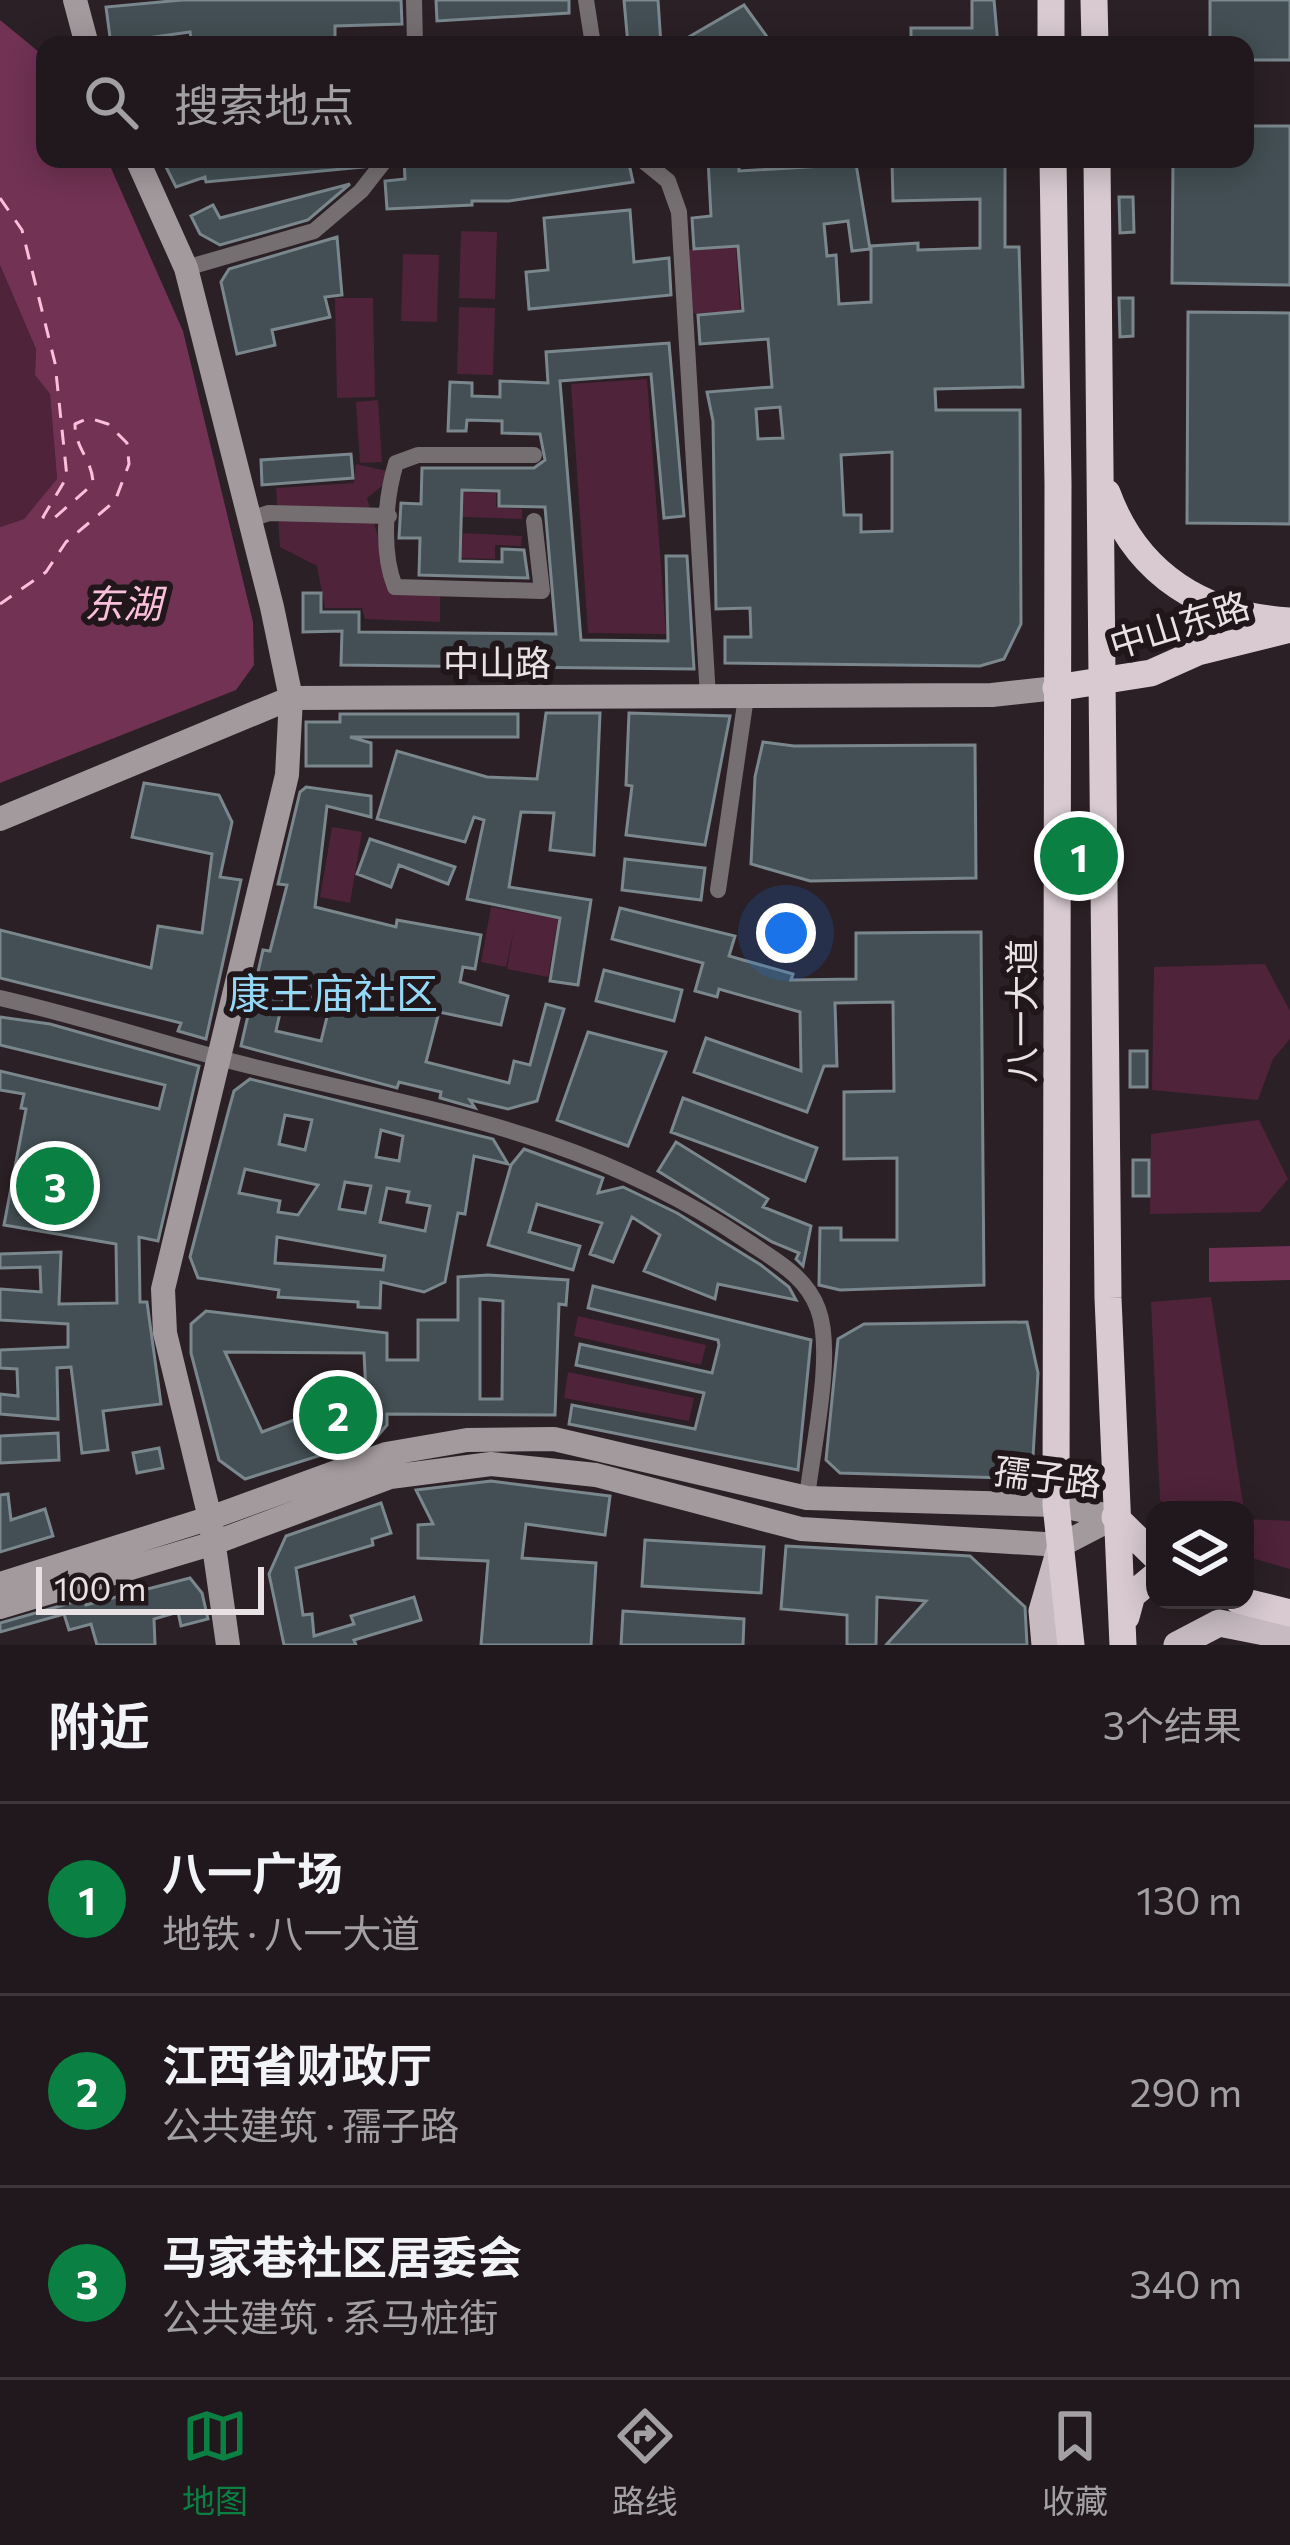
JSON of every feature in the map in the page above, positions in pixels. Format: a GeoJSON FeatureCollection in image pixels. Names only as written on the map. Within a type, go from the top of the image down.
{"type":"FeatureCollection","features":[{"type":"Feature","properties":{"kind":"highway"},"geometry":{"type":"LineString","coordinates":[[1051,0],[1052,36]]}},
{"type":"Feature","properties":{"kind":"highway"},"geometry":{"type":"LineString","coordinates":[[1094,0],[1095,36]]}},
{"type":"Feature","properties":{"kind":"highway","name":"八一大道"},"geometry":{"type":"LineString","coordinates":[[1053,168],[1056,1504],[1071,1645]]}},
{"type":"Feature","properties":{"kind":"highway"},"geometry":{"type":"LineString","coordinates":[[1097,168],[1115,1517],[1122,1639]]}},
{"type":"Feature","properties":{"kind":"highway","name":"中山东路"},"geometry":{"type":"LineString","coordinates":[[1103,484],[1135,548],[1187,596],[1290,625]]}},
{"type":"Feature","properties":{"kind":"highway","name":"中山东路"},"geometry":{"type":"LineString","coordinates":[[1056,688],[1151,673],[1238,639],[1290,625]]}},
{"type":"Feature","properties":{"kind":"highway"},"geometry":{"type":"LineString","coordinates":[[1115,1517],[1146,1547]]}},
{"type":"Feature","properties":{"kind":"highway"},"geometry":{"type":"LineString","coordinates":[[1122,1639],[1132,1595],[1146,1583]]}},
{"type":"Feature","properties":{"kind":"highway"},"geometry":{"type":"LineString","coordinates":[[1254,1604],[1290,1612]]}},
{"type":"Feature","properties":{"kind":"main road"},"geometry":{"type":"LineString","coordinates":[[75,0],[85,36]]}},
{"type":"Feature","properties":{"kind":"main road"},"geometry":{"type":"LineString","coordinates":[[141,168],[186,268],[291,698],[287,775],[163,1288],[165,1333],[215,1534],[232,1645]]}},
{"type":"Feature","properties":{"kind":"main road","name":"中山东路"},"geometry":{"type":"LineString","coordinates":[[1017,693],[1056,688]]}},
{"type":"Feature","properties":{"kind":"main road","name":"中山路"},"geometry":{"type":"LineString","coordinates":[[0,819],[291,698],[1017,693]]}},
{"type":"Feature","properties":{"kind":"main road","name":"孺子路"},"geometry":{"type":"LineString","coordinates":[[0,1584],[215,1534],[386,1454],[466,1440],[554,1439],[807,1498],[1056,1504],[1115,1517]]}},
{"type":"Feature","properties":{"kind":"main road","name":"孺子路"},"geometry":{"type":"LineString","coordinates":[[0,1607],[390,1477],[490,1464],[596,1475],[801,1529],[1060,1545],[1115,1517]]}},
{"type":"Feature","properties":{"kind":"main road"},"geometry":{"type":"LineString","coordinates":[[1045,1645],[1042,1610],[1060,1545]]}},
{"type":"Feature","properties":{"kind":"main road"},"geometry":{"type":"LineString","coordinates":[[1178,1645],[1219,1624],[1290,1637]]}},
{"type":"Feature","properties":{"kind":"street"},"geometry":{"type":"LineString","coordinates":[[414,0],[415,36]]}},
{"type":"Feature","properties":{"kind":"street"},"geometry":{"type":"LineString","coordinates":[[586,0],[592,36]]}},
{"type":"Feature","properties":{"kind":"street"},"geometry":{"type":"LineString","coordinates":[[186,268],[314,231],[361,191],[379,168]]}},
{"type":"Feature","properties":{"kind":"street"},"geometry":{"type":"LineString","coordinates":[[652,168],[668,181],[679,212],[708,697]]}},
{"type":"Feature","properties":{"kind":"street"},"geometry":{"type":"LineString","coordinates":[[534,455],[418,455],[396,463],[388,487],[387,568],[395,587],[542,592],[534,521]]}},
{"type":"Feature","properties":{"kind":"street"},"geometry":{"type":"LineString","coordinates":[[250,519],[268,513],[388,516]]}},
{"type":"Feature","properties":{"kind":"street"},"geometry":{"type":"LineString","coordinates":[[718,890],[746,697]]}},
{"type":"Feature","properties":{"kind":"street"},"geometry":{"type":"LineString","coordinates":[[0,998],[222,1058],[515,1128],[616,1166],[796,1275],[818,1308],[824,1339],[807,1498]]}},
{"type":"Feature","properties":{"kind":"shaded area"},"geometry":{"type":"Polygon","coordinates":[[[461,231],[497,232],[495,299],[459,298],[461,231]]]}},
{"type":"Feature","properties":{"kind":"shaded area"},"geometry":{"type":"Polygon","coordinates":[[[736,247],[740,311],[687,314],[683,250],[736,247]]]}},
{"type":"Feature","properties":{"kind":"shaded area"},"geometry":{"type":"Polygon","coordinates":[[[403,254],[439,255],[437,322],[401,321],[403,254]]]}},
{"type":"Feature","properties":{"kind":"shaded area"},"geometry":{"type":"Polygon","coordinates":[[[0,265],[36,349],[35,375],[50,394],[57,480],[24,519],[0,527],[0,265]]]}},
{"type":"Feature","properties":{"kind":"shaded area"},"geometry":{"type":"Polygon","coordinates":[[[335,298],[373,298],[375,397],[337,398],[335,298]]]}},
{"type":"Feature","properties":{"kind":"shaded area"},"geometry":{"type":"Polygon","coordinates":[[[459,307],[495,308],[493,375],[457,374],[459,307]]]}},
{"type":"Feature","properties":{"kind":"shaded area"},"geometry":{"type":"Polygon","coordinates":[[[647,379],[666,634],[588,633],[571,384],[647,379]]]}},
{"type":"Feature","properties":{"kind":"shaded area"},"geometry":{"type":"Polygon","coordinates":[[[378,400],[382,462],[360,463],[356,402],[378,400]]]}},
{"type":"Feature","properties":{"kind":"shaded area"},"geometry":{"type":"Polygon","coordinates":[[[356,464],[387,471],[382,486],[367,498],[393,591],[440,593],[440,622],[365,619],[362,608],[325,608],[317,566],[280,547],[276,488],[354,483],[356,464]]]}},
{"type":"Feature","properties":{"kind":"shaded area"},"geometry":{"type":"Polygon","coordinates":[[[463,492],[496,493],[496,507],[522,509],[522,519],[462,517],[463,492]]]}},
{"type":"Feature","properties":{"kind":"shaded area"},"geometry":{"type":"Polygon","coordinates":[[[463,533],[522,536],[521,546],[495,545],[495,559],[461,558],[463,533]]]}},
{"type":"Feature","properties":{"kind":"shaded area"},"geometry":{"type":"Polygon","coordinates":[[[332,827],[362,832],[350,903],[320,897],[332,827]]]}},
{"type":"Feature","properties":{"kind":"shaded area"},"geometry":{"type":"Polygon","coordinates":[[[491,907],[558,919],[548,977],[507,969],[514,929],[506,967],[481,962],[491,907]]]}},
{"type":"Feature","properties":{"kind":"shaded area"},"geometry":{"type":"Polygon","coordinates":[[[1265,964],[1290,1011],[1290,1039],[1273,1059],[1258,1100],[1152,1090],[1154,967],[1265,964]]]}},
{"type":"Feature","properties":{"kind":"shaded area"},"geometry":{"type":"Polygon","coordinates":[[[1259,1120],[1288,1179],[1260,1212],[1150,1214],[1151,1134],[1259,1120]]]}},
{"type":"Feature","properties":{"kind":"shaded area"},"geometry":{"type":"Polygon","coordinates":[[[1211,1297],[1243,1501],[1160,1500],[1151,1302],[1211,1297]]]}},
{"type":"Feature","properties":{"kind":"shaded area"},"geometry":{"type":"Polygon","coordinates":[[[578,1316],[706,1345],[701,1365],[574,1336],[578,1316]]]}},
{"type":"Feature","properties":{"kind":"shaded area"},"geometry":{"type":"Polygon","coordinates":[[[568,1372],[694,1398],[689,1421],[564,1398],[568,1372]]]}},
{"type":"Feature","properties":{"kind":"shaded area"},"geometry":{"type":"Polygon","coordinates":[[[1254,1519],[1290,1521],[1290,1569],[1254,1559],[1254,1519]]]}},
{"type":"Feature","properties":{"kind":"water","name":"东湖"},"geometry":{"type":"Polygon","coordinates":[[[0,20],[36,50],[36,168],[111,168],[183,331],[253,622],[254,665],[236,690],[0,783],[0,527],[24,519],[57,479],[50,394],[35,375],[36,349],[0,265],[0,20]]]}},
{"type":"Feature","properties":{"kind":"water"},"geometry":{"type":"Polygon","coordinates":[[[1290,1246],[1290,1280],[1209,1282],[1209,1248],[1290,1246]]]}},
{"type":"Feature","properties":{"kind":"building"},"geometry":{"type":"Polygon","coordinates":[[[182,0],[401,0],[402,24],[335,26],[335,36],[191,36],[190,32],[110,36],[106,7],[182,0]]]}},
{"type":"Feature","properties":{"kind":"building"},"geometry":{"type":"Polygon","coordinates":[[[436,0],[569,0],[569,13],[437,21],[436,0]]]}},
{"type":"Feature","properties":{"kind":"building"},"geometry":{"type":"Polygon","coordinates":[[[624,0],[658,0],[660,36],[627,36],[624,0]]]}},
{"type":"Feature","properties":{"kind":"building"},"geometry":{"type":"Polygon","coordinates":[[[972,0],[994,0],[997,36],[911,36],[911,28],[972,28],[972,0]]]}},
{"type":"Feature","properties":{"kind":"building"},"geometry":{"type":"Polygon","coordinates":[[[1210,0],[1290,0],[1290,60],[1254,60],[1254,36],[1210,36],[1210,0]]]}},
{"type":"Feature","properties":{"kind":"building"},"geometry":{"type":"Polygon","coordinates":[[[744,5],[766,36],[691,36],[744,5]]]}},
{"type":"Feature","properties":{"kind":"building"},"geometry":{"type":"Polygon","coordinates":[[[1254,126],[1290,126],[1290,285],[1172,283],[1173,168],[1254,168],[1254,126]]]}},
{"type":"Feature","properties":{"kind":"building"},"geometry":{"type":"Polygon","coordinates":[[[166,168],[353,168],[206,182],[205,177],[176,187],[166,168]]]}},
{"type":"Feature","properties":{"kind":"building"},"geometry":{"type":"Polygon","coordinates":[[[404,168],[630,168],[633,182],[509,201],[387,209],[385,181],[405,179],[404,168]]]}},
{"type":"Feature","properties":{"kind":"building"},"geometry":{"type":"Polygon","coordinates":[[[708,168],[857,168],[870,249],[852,251],[848,221],[824,224],[827,256],[836,255],[839,304],[871,302],[871,246],[918,243],[918,250],[980,248],[980,199],[893,201],[892,168],[1005,168],[1005,247],[1019,247],[1023,387],[935,389],[936,410],[1020,410],[1021,624],[1004,659],[980,666],[725,663],[725,637],[751,637],[750,608],[716,609],[713,421],[707,392],[772,387],[768,339],[700,344],[698,315],[743,311],[738,246],[694,249],[692,218],[711,216],[708,168]],[[780,407],[756,409],[758,439],[783,438],[780,407]],[[892,452],[841,455],[844,515],[861,515],[861,532],[892,531],[892,452]]]}},
{"type":"Feature","properties":{"kind":"building"},"geometry":{"type":"Polygon","coordinates":[[[350,184],[308,220],[220,245],[200,234],[191,216],[213,205],[220,218],[350,184]]]}},
{"type":"Feature","properties":{"kind":"building"},"geometry":{"type":"Polygon","coordinates":[[[1119,197],[1133,197],[1134,232],[1120,233],[1119,197]]]}},
{"type":"Feature","properties":{"kind":"building"},"geometry":{"type":"Polygon","coordinates":[[[630,210],[634,262],[669,258],[671,295],[529,309],[526,272],[548,270],[544,218],[630,210]]]}},
{"type":"Feature","properties":{"kind":"building"},"geometry":{"type":"Polygon","coordinates":[[[337,237],[342,295],[325,297],[330,317],[272,330],[275,345],[237,354],[221,282],[229,269],[337,237]]]}},
{"type":"Feature","properties":{"kind":"building"},"geometry":{"type":"Polygon","coordinates":[[[1119,298],[1133,298],[1133,336],[1120,337],[1119,298]]]}},
{"type":"Feature","properties":{"kind":"building"},"geometry":{"type":"Polygon","coordinates":[[[1188,312],[1290,313],[1290,524],[1187,523],[1188,312]]]}},
{"type":"Feature","properties":{"kind":"building"},"geometry":{"type":"Polygon","coordinates":[[[669,343],[684,516],[664,518],[651,374],[560,381],[581,640],[668,641],[666,556],[687,556],[694,669],[341,665],[342,631],[303,632],[303,593],[321,593],[321,612],[359,612],[359,632],[556,634],[545,507],[499,506],[499,491],[462,490],[460,561],[502,562],[502,549],[524,550],[528,578],[419,575],[420,538],[399,538],[401,503],[421,504],[422,468],[534,468],[545,460],[540,434],[502,433],[502,421],[467,420],[466,431],[448,431],[450,382],[472,383],[472,396],[500,397],[500,381],[548,383],[546,352],[669,343]]]}},
{"type":"Feature","properties":{"kind":"building"},"geometry":{"type":"Polygon","coordinates":[[[351,454],[353,478],[262,485],[261,460],[351,454]]]}},
{"type":"Feature","properties":{"kind":"building"},"geometry":{"type":"Polygon","coordinates":[[[546,713],[600,713],[594,855],[550,850],[554,813],[521,812],[509,887],[591,900],[578,985],[550,981],[560,918],[467,899],[484,820],[474,817],[465,842],[377,819],[397,751],[487,777],[537,779],[546,713]]]}},
{"type":"Feature","properties":{"kind":"building"},"geometry":{"type":"Polygon","coordinates":[[[629,713],[730,716],[705,845],[626,835],[632,786],[626,785],[629,713]]]}},
{"type":"Feature","properties":{"kind":"building"},"geometry":{"type":"Polygon","coordinates":[[[340,714],[518,714],[518,737],[350,737],[371,743],[371,766],[306,766],[306,722],[340,722],[340,714]]]}},
{"type":"Feature","properties":{"kind":"building"},"geometry":{"type":"Polygon","coordinates":[[[763,742],[975,745],[976,878],[810,881],[751,864],[755,777],[763,742]]]}},
{"type":"Feature","properties":{"kind":"building"},"geometry":{"type":"Polygon","coordinates":[[[144,783],[219,795],[232,822],[220,877],[241,880],[206,1039],[178,1031],[181,1023],[0,978],[0,930],[151,968],[158,926],[202,933],[212,854],[132,837],[144,783]]]}},
{"type":"Feature","properties":{"kind":"building"},"geometry":{"type":"Polygon","coordinates":[[[306,787],[371,796],[371,817],[327,806],[315,907],[396,927],[397,920],[481,935],[475,969],[463,967],[460,982],[508,996],[501,1025],[439,1012],[426,1062],[509,1083],[514,1061],[530,1065],[546,1004],[564,1009],[537,1101],[508,1109],[470,1100],[475,1108],[440,1098],[441,1092],[399,1082],[397,1088],[241,1046],[263,950],[270,951],[287,885],[278,884],[300,792],[306,787]],[[285,990],[276,1031],[321,1041],[331,1001],[285,990]]]}},
{"type":"Feature","properties":{"kind":"building"},"geometry":{"type":"Polygon","coordinates":[[[370,839],[455,867],[448,884],[399,865],[391,887],[357,874],[370,839]]]}},
{"type":"Feature","properties":{"kind":"building"},"geometry":{"type":"Polygon","coordinates":[[[625,859],[705,868],[701,900],[622,890],[625,859]]]}},
{"type":"Feature","properties":{"kind":"building"},"geometry":{"type":"Polygon","coordinates":[[[620,908],[735,936],[729,956],[793,974],[791,980],[856,979],[856,933],[981,932],[984,1285],[840,1290],[819,1285],[820,1228],[841,1228],[841,1240],[897,1240],[897,1158],[844,1159],[844,1092],[894,1091],[893,1002],[835,1003],[837,1066],[824,1066],[807,1112],[694,1072],[706,1038],[801,1071],[800,1012],[719,989],[717,997],[695,991],[703,963],[612,939],[620,908]]]}},
{"type":"Feature","properties":{"kind":"building"},"geometry":{"type":"Polygon","coordinates":[[[604,970],[682,990],[674,1021],[596,1001],[604,970]]]}},
{"type":"Feature","properties":{"kind":"building"},"geometry":{"type":"Polygon","coordinates":[[[0,1017],[50,1024],[199,1066],[158,1241],[139,1237],[140,1302],[147,1302],[161,1404],[103,1411],[108,1450],[82,1453],[71,1367],[57,1368],[58,1419],[0,1414],[0,1394],[18,1396],[17,1369],[0,1368],[0,1350],[68,1347],[68,1324],[0,1320],[0,1289],[41,1292],[40,1267],[0,1268],[0,1254],[61,1252],[59,1304],[117,1303],[116,1244],[4,1225],[26,1109],[21,1108],[24,1094],[0,1090],[0,1071],[159,1109],[165,1085],[0,1045],[0,1017]]]}},
{"type":"Feature","properties":{"kind":"building"},"geometry":{"type":"Polygon","coordinates":[[[588,1032],[666,1052],[628,1146],[557,1120],[588,1032]]]}},
{"type":"Feature","properties":{"kind":"building"},"geometry":{"type":"Polygon","coordinates":[[[1130,1051],[1147,1051],[1147,1087],[1130,1087],[1130,1051]]]}},
{"type":"Feature","properties":{"kind":"building"},"geometry":{"type":"Polygon","coordinates":[[[250,1079],[493,1139],[508,1164],[474,1156],[465,1214],[458,1213],[445,1282],[424,1292],[381,1282],[380,1308],[358,1307],[358,1302],[278,1297],[279,1290],[198,1278],[190,1257],[234,1091],[250,1079]],[[285,1115],[279,1144],[305,1150],[312,1120],[285,1115]],[[381,1130],[376,1157],[399,1161],[403,1136],[381,1130]],[[245,1169],[239,1193],[280,1201],[278,1212],[298,1215],[318,1185],[245,1169]],[[345,1182],[339,1209],[365,1213],[371,1186],[345,1182]],[[387,1188],[380,1222],[425,1231],[430,1206],[407,1202],[409,1192],[387,1188]],[[277,1237],[275,1263],[383,1270],[385,1256],[277,1237]]]}},
{"type":"Feature","properties":{"kind":"building"},"geometry":{"type":"Polygon","coordinates":[[[683,1098],[817,1148],[805,1181],[671,1132],[683,1098]]]}},
{"type":"Feature","properties":{"kind":"building"},"geometry":{"type":"Polygon","coordinates":[[[676,1142],[768,1199],[763,1207],[811,1226],[803,1266],[796,1259],[799,1253],[772,1242],[658,1171],[676,1142]]]}},
{"type":"Feature","properties":{"kind":"building"},"geometry":{"type":"Polygon","coordinates":[[[524,1149],[603,1178],[598,1193],[623,1187],[677,1213],[761,1265],[789,1287],[796,1300],[718,1284],[715,1299],[644,1271],[660,1235],[632,1217],[613,1262],[590,1254],[602,1223],[537,1204],[529,1232],[580,1246],[573,1270],[488,1245],[511,1165],[524,1149]]]}},
{"type":"Feature","properties":{"kind":"building"},"geometry":{"type":"Polygon","coordinates":[[[1133,1160],[1149,1160],[1149,1196],[1133,1196],[1133,1160]]]}},
{"type":"Feature","properties":{"kind":"building"},"geometry":{"type":"Polygon","coordinates":[[[458,1277],[568,1280],[566,1305],[559,1304],[555,1415],[387,1414],[387,1425],[376,1438],[245,1479],[219,1460],[191,1353],[191,1324],[206,1311],[387,1333],[387,1360],[418,1360],[418,1320],[458,1320],[458,1277]],[[480,1299],[480,1399],[502,1399],[503,1301],[480,1299]],[[225,1352],[262,1432],[366,1393],[364,1353],[225,1352]]]}},
{"type":"Feature","properties":{"kind":"building"},"geometry":{"type":"Polygon","coordinates":[[[593,1286],[811,1340],[798,1470],[569,1424],[572,1405],[695,1429],[704,1393],[576,1365],[580,1344],[712,1373],[719,1345],[718,1340],[588,1308],[593,1286]]]}},
{"type":"Feature","properties":{"kind":"building"},"geometry":{"type":"Polygon","coordinates":[[[1027,1322],[1038,1373],[1032,1473],[1006,1478],[840,1473],[826,1460],[838,1339],[864,1324],[1027,1322]]]}},
{"type":"Feature","properties":{"kind":"building"},"geometry":{"type":"Polygon","coordinates":[[[58,1433],[59,1460],[0,1463],[0,1436],[58,1433]]]}},
{"type":"Feature","properties":{"kind":"building"},"geometry":{"type":"Polygon","coordinates":[[[159,1448],[163,1468],[137,1473],[133,1453],[159,1448]]]}},
{"type":"Feature","properties":{"kind":"building"},"geometry":{"type":"Polygon","coordinates":[[[491,1481],[610,1496],[605,1535],[526,1524],[522,1558],[596,1563],[591,1645],[481,1645],[488,1561],[418,1558],[418,1525],[433,1524],[416,1490],[491,1481]]]}},
{"type":"Feature","properties":{"kind":"building"},"geometry":{"type":"Polygon","coordinates":[[[8,1494],[11,1520],[45,1509],[53,1536],[0,1552],[0,1495],[8,1494]]]}},
{"type":"Feature","properties":{"kind":"building"},"geometry":{"type":"Polygon","coordinates":[[[381,1503],[391,1533],[372,1539],[373,1545],[296,1568],[303,1615],[312,1614],[314,1636],[354,1624],[351,1616],[414,1597],[421,1620],[354,1640],[356,1645],[284,1645],[269,1574],[286,1536],[381,1503]]]}},
{"type":"Feature","properties":{"kind":"building"},"geometry":{"type":"Polygon","coordinates":[[[645,1540],[764,1547],[761,1593],[642,1586],[645,1540]]]}},
{"type":"Feature","properties":{"kind":"building"},"geometry":{"type":"Polygon","coordinates":[[[786,1546],[970,1556],[1025,1607],[1027,1645],[886,1645],[926,1601],[877,1597],[876,1645],[847,1645],[847,1615],[781,1609],[786,1546]]]}},
{"type":"Feature","properties":{"kind":"building"},"geometry":{"type":"Polygon","coordinates":[[[190,1578],[202,1593],[208,1619],[181,1626],[178,1612],[154,1619],[155,1645],[97,1645],[91,1624],[69,1630],[64,1614],[0,1632],[0,1623],[84,1599],[86,1605],[190,1578]]]}},
{"type":"Feature","properties":{"kind":"building"},"geometry":{"type":"Polygon","coordinates":[[[623,1611],[744,1619],[743,1645],[621,1645],[623,1611]]]}},
{"type":"Feature","properties":{"kind":"ferry route"},"geometry":{"type":"LineString","coordinates":[[0,198],[22,230],[55,363],[67,477],[43,517],[52,520],[93,484],[75,424],[89,418],[108,424],[127,443],[129,464],[115,501],[66,542],[46,572],[0,604]]}},
{"type":"Feature","properties":{"kind":"place","name":"八一广场"},"geometry":{"type":"Point","coordinates":[1079,856]}},
{"type":"Feature","properties":{"kind":"place","name":"马家巷社区居委会"},"geometry":{"type":"Point","coordinates":[55,1186]}},
{"type":"Feature","properties":{"kind":"place","name":"江西省财政厅"},"geometry":{"type":"Point","coordinates":[338,1415]}},
{"type":"Feature","properties":{"kind":"district","name":"康王庙社区"},"geometry":{"type":"Point","coordinates":[333,992]}}]}
